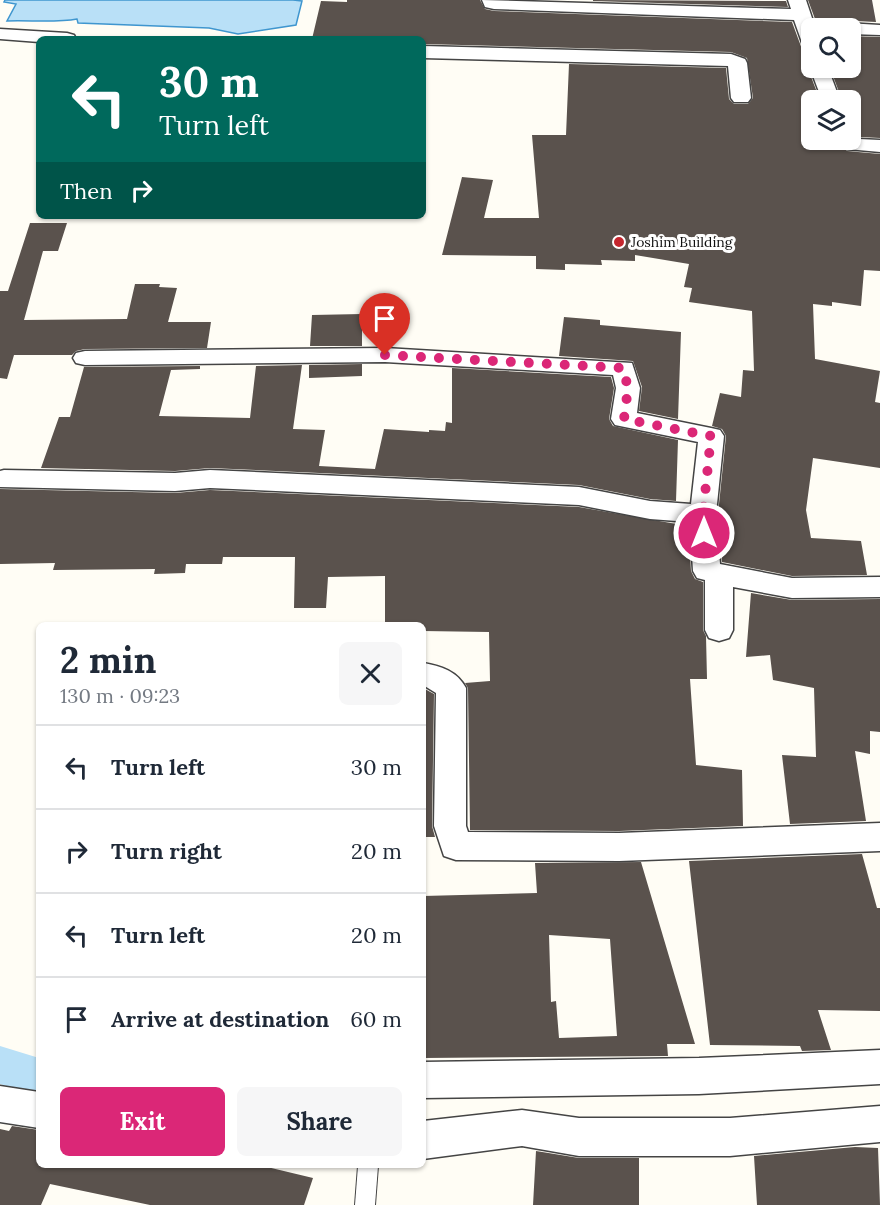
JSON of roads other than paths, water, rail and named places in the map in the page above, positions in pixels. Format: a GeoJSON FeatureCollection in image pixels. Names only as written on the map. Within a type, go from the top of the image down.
{"type":"FeatureCollection","features":[{"type":"Feature","properties":{"kind":"street"},"geometry":{"type":"LineString","coordinates":[[491,0],[494,4],[800,14]]}},
{"type":"Feature","properties":{"kind":"street"},"geometry":{"type":"LineString","coordinates":[[861,29],[880,30]]}},
{"type":"Feature","properties":{"kind":"street"},"geometry":{"type":"LineString","coordinates":[[0,34],[36,37]]}},
{"type":"Feature","properties":{"kind":"street"},"geometry":{"type":"LineString","coordinates":[[426,51],[731,60],[738,63],[741,98]]}},
{"type":"Feature","properties":{"kind":"street"},"geometry":{"type":"LineString","coordinates":[[861,145],[880,146]]}},
{"type":"Feature","properties":{"kind":"street"},"geometry":{"type":"LineString","coordinates":[[85,358],[385,355],[623,368],[628,388],[624,419],[711,436],[703,514],[707,571],[792,588],[880,587]]}},
{"type":"Feature","properties":{"kind":"street"},"geometry":{"type":"LineString","coordinates":[[4,479],[175,482],[210,480],[567,495],[650,510],[703,514]]}},
{"type":"Feature","properties":{"kind":"street"},"geometry":{"type":"LineString","coordinates":[[719,574],[719,630]]}},
{"type":"Feature","properties":{"kind":"street"},"geometry":{"type":"LineString","coordinates":[[426,675],[437,677],[452,688],[450,826],[456,846],[619,847],[880,837]]}},
{"type":"Feature","properties":{"kind":"street"},"geometry":{"type":"LineString","coordinates":[[426,1080],[699,1076],[880,1067]]}},
{"type":"Feature","properties":{"kind":"street"},"geometry":{"type":"LineString","coordinates":[[0,1104],[36,1110]]}},
{"type":"Feature","properties":{"kind":"street"},"geometry":{"type":"LineString","coordinates":[[426,1140],[522,1128],[579,1137],[718,1137],[880,1124]]}},
{"type":"Feature","properties":{"kind":"lane"},"geometry":{"type":"LineString","coordinates":[[365,1205],[368,1168]]}},
{"type":"Feature","properties":{"kind":"water"},"geometry":{"type":"Polygon","coordinates":[[[5,0],[302,1],[296,25],[238,34],[209,28],[78,23],[77,19],[7,21],[16,4],[4,2],[5,0]]]}},
{"type":"Feature","properties":{"kind":"waterway"},"geometry":{"type":"LineString","coordinates":[[0,1065],[36,1076]]}},
{"type":"Feature","properties":{"kind":"place","name":"Joshim Building"},"geometry":{"type":"Point","coordinates":[619,242]}}]}
